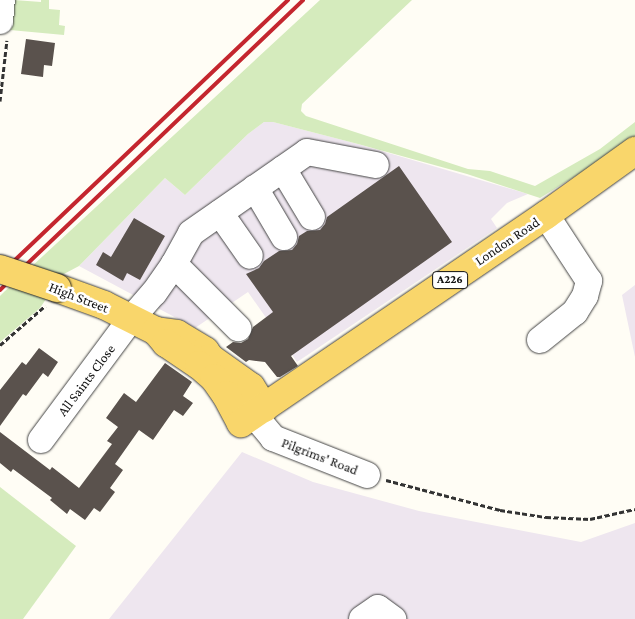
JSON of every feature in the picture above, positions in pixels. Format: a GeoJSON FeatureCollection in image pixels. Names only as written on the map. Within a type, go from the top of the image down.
{"type":"FeatureCollection","features":[{"type":"Feature","properties":{"kind":"main road","name":"London Road"},"geometry":{"type":"LineString","coordinates":[[259,410],[635,151]]}},
{"type":"Feature","properties":{"kind":"main road","name":"High Street"},"geometry":{"type":"LineString","coordinates":[[0,268],[53,295],[98,303],[156,331],[177,334],[205,351],[216,352],[259,410]]}},
{"type":"Feature","properties":{"kind":"main road","name":"High Street"},"geometry":{"type":"LineString","coordinates":[[156,331],[166,343],[199,365],[214,378],[226,395],[259,410]]}},
{"type":"Feature","properties":{"kind":"street"},"geometry":{"type":"LineString","coordinates":[[2,0],[4,29]]}},
{"type":"Feature","properties":{"kind":"street","name":"All Saints Close"},"geometry":{"type":"LineString","coordinates":[[41,440],[131,319],[154,294],[174,264],[191,233],[306,152],[376,165]]}},
{"type":"Feature","properties":{"kind":"street"},"geometry":{"type":"LineString","coordinates":[[282,169],[312,217]]}},
{"type":"Feature","properties":{"kind":"street"},"geometry":{"type":"LineString","coordinates":[[255,188],[284,236]]}},
{"type":"Feature","properties":{"kind":"street"},"geometry":{"type":"LineString","coordinates":[[220,213],[250,256]]}},
{"type":"Feature","properties":{"kind":"street"},"geometry":{"type":"LineString","coordinates":[[540,340],[574,314],[585,296],[589,281],[546,214]]}},
{"type":"Feature","properties":{"kind":"street"},"geometry":{"type":"LineString","coordinates":[[174,264],[238,328]]}},
{"type":"Feature","properties":{"kind":"street","name":"Pilgrims' Road"},"geometry":{"type":"LineString","coordinates":[[259,410],[273,438],[367,475]]}},
{"type":"Feature","properties":{"kind":"street"},"geometry":{"type":"LineString","coordinates":[[362,619],[378,608],[393,619]]}},
{"type":"Feature","properties":{"kind":"path"},"geometry":{"type":"LineString","coordinates":[[0,101],[4,29]]}},
{"type":"Feature","properties":{"kind":"path"},"geometry":{"type":"LineString","coordinates":[[0,345],[38,314],[53,295]]}},
{"type":"Feature","properties":{"kind":"path"},"geometry":{"type":"LineString","coordinates":[[367,475],[500,510],[546,517],[590,519],[635,509]]}},
{"type":"Feature","properties":{"kind":"shaded area"},"geometry":{"type":"Polygon","coordinates":[[[264,122],[273,122],[358,144],[528,194],[507,203],[491,219],[497,228],[297,362],[248,292],[195,328],[79,266],[165,178],[185,195],[248,134],[264,122]]]}},
{"type":"Feature","properties":{"kind":"shaded area"},"geometry":{"type":"Polygon","coordinates":[[[635,285],[635,357],[622,295],[635,285]]]}},
{"type":"Feature","properties":{"kind":"shaded area"},"geometry":{"type":"Polygon","coordinates":[[[242,452],[313,482],[419,511],[581,542],[635,523],[635,619],[109,619],[242,452]]]}},
{"type":"Feature","properties":{"kind":"green space"},"geometry":{"type":"Polygon","coordinates":[[[14,0],[41,2],[41,0],[49,0],[49,9],[60,10],[59,25],[65,26],[64,35],[10,30],[14,0]]]}},
{"type":"Feature","properties":{"kind":"green space"},"geometry":{"type":"Polygon","coordinates":[[[320,0],[412,0],[302,104],[301,111],[306,116],[468,169],[490,171],[535,186],[600,149],[635,122],[635,139],[540,198],[467,174],[273,122],[264,122],[248,134],[185,195],[165,178],[79,266],[62,275],[40,308],[0,342],[0,296],[320,0]]]}},
{"type":"Feature","properties":{"kind":"green space"},"geometry":{"type":"Polygon","coordinates":[[[0,487],[76,546],[23,619],[0,619],[0,487]]]}},
{"type":"Feature","properties":{"kind":"building"},"geometry":{"type":"Polygon","coordinates":[[[26,39],[55,43],[52,66],[44,65],[43,77],[21,74],[26,39]]]}},
{"type":"Feature","properties":{"kind":"building"},"geometry":{"type":"Polygon","coordinates":[[[399,166],[452,242],[291,356],[298,366],[280,377],[277,377],[265,362],[249,360],[246,362],[226,347],[233,342],[241,343],[248,339],[253,327],[273,312],[246,274],[259,268],[264,261],[279,251],[292,250],[297,244],[299,236],[307,231],[320,230],[325,224],[327,217],[399,166]]]}},
{"type":"Feature","properties":{"kind":"building"},"geometry":{"type":"Polygon","coordinates":[[[134,218],[165,236],[140,280],[127,273],[123,281],[96,265],[103,252],[111,257],[134,218]]]}},
{"type":"Feature","properties":{"kind":"building"},"geometry":{"type":"Polygon","coordinates":[[[39,348],[58,362],[48,377],[43,373],[26,396],[23,394],[0,426],[0,390],[22,362],[26,365],[39,348]]]}},
{"type":"Feature","properties":{"kind":"building"},"geometry":{"type":"Polygon","coordinates":[[[165,363],[192,382],[183,396],[193,403],[183,416],[174,410],[153,440],[139,430],[115,464],[123,470],[110,488],[115,492],[100,512],[94,508],[85,520],[70,509],[67,514],[50,500],[52,498],[13,469],[11,472],[0,463],[0,432],[50,470],[52,467],[79,488],[112,444],[107,441],[118,427],[106,418],[124,393],[136,402],[165,363]]]}},
{"type":"Feature","properties":{"kind":"railway"},"geometry":{"type":"LineString","coordinates":[[15,260],[288,0]]}},
{"type":"Feature","properties":{"kind":"railway"},"geometry":{"type":"LineString","coordinates":[[26,265],[303,0]]}},
{"type":"Feature","properties":{"kind":"railway"},"geometry":{"type":"LineString","coordinates":[[0,290],[5,285]]}}]}
